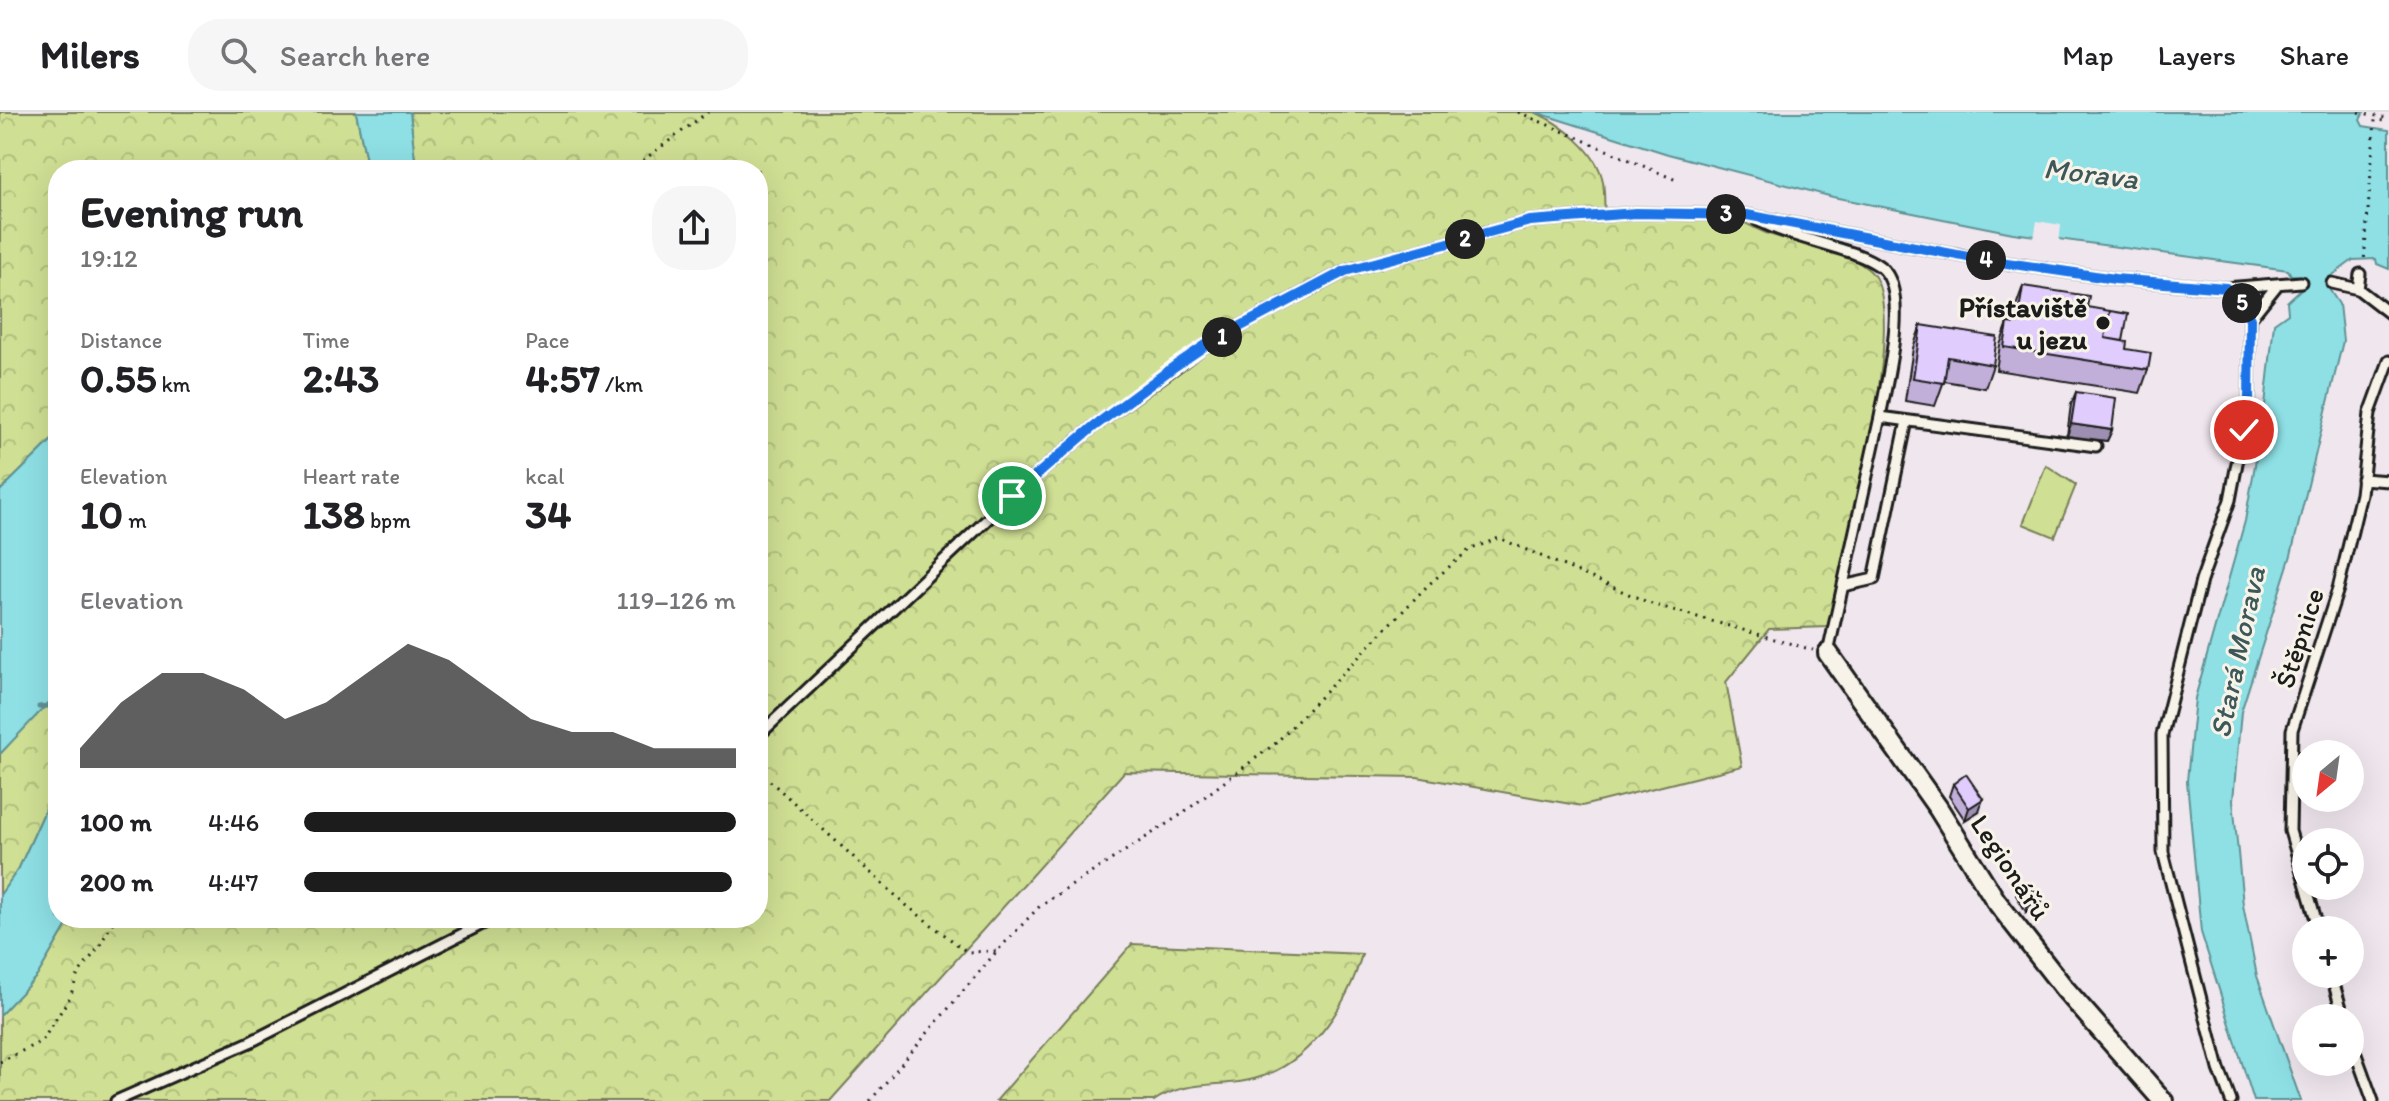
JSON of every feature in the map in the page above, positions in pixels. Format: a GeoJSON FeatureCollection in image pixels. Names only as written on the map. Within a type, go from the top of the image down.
{"type":"FeatureCollection","features":[{"type":"Feature","properties":{"kind":"street","name":"Legionářů"},"geometry":{"type":"LineString","coordinates":[[1828,653],[1938,808],[1996,901],[2064,988],[2163,1101]]}},
{"type":"Feature","properties":{"kind":"lane"},"geometry":{"type":"LineString","coordinates":[[768,727],[1012,496],[1093,427],[1209,343],[1345,271],[1530,221],[1636,213],[1747,215],[1973,258],[2115,279],[2226,288],[2301,282]]}},
{"type":"Feature","properties":{"kind":"lane"},"geometry":{"type":"LineString","coordinates":[[1747,215],[1787,234],[1847,251],[1884,270],[1893,290],[1896,321],[1880,417],[1828,653]]}},
{"type":"Feature","properties":{"kind":"lane"},"geometry":{"type":"LineString","coordinates":[[2358,289],[2363,271]]}},
{"type":"Feature","properties":{"kind":"lane"},"geometry":{"type":"LineString","coordinates":[[2332,283],[2358,289],[2377,300],[2389,313]]}},
{"type":"Feature","properties":{"kind":"lane"},"geometry":{"type":"LineString","coordinates":[[2250,319],[2278,284]]}},
{"type":"Feature","properties":{"kind":"lane"},"geometry":{"type":"LineString","coordinates":[[2226,288],[2242,302],[2250,319],[2249,400],[2233,486],[2201,581],[2162,735],[2163,852],[2231,1101]]}},
{"type":"Feature","properties":{"kind":"lane","name":"Štěpnice"},"geometry":{"type":"LineString","coordinates":[[2315,916],[2290,831],[2292,730],[2338,589],[2362,479],[2370,413],[2389,361]]}},
{"type":"Feature","properties":{"kind":"lane"},"geometry":{"type":"LineString","coordinates":[[1880,417],[2096,446]]}},
{"type":"Feature","properties":{"kind":"lane"},"geometry":{"type":"LineString","coordinates":[[1843,586],[1874,579],[1907,421]]}},
{"type":"Feature","properties":{"kind":"lane"},"geometry":{"type":"LineString","coordinates":[[2362,479],[2389,481]]}},
{"type":"Feature","properties":{"kind":"lane"},"geometry":{"type":"LineString","coordinates":[[116,1101],[250,1042],[474,928]]}},
{"type":"Feature","properties":{"kind":"lane"},"geometry":{"type":"LineString","coordinates":[[2364,1076],[2373,1101]]}},
{"type":"Feature","properties":{"kind":"path"},"geometry":{"type":"LineString","coordinates":[[643,160],[708,112]]}},
{"type":"Feature","properties":{"kind":"path"},"geometry":{"type":"LineString","coordinates":[[1518,112],[1676,180]]}},
{"type":"Feature","properties":{"kind":"path"},"geometry":{"type":"LineString","coordinates":[[2362,114],[2385,118],[2385,121],[2375,120],[2363,271]]}},
{"type":"Feature","properties":{"kind":"path"},"geometry":{"type":"LineString","coordinates":[[870,1101],[997,951],[1040,906],[1179,816],[1276,743],[1428,585],[1469,550],[1499,538],[1652,604],[1828,653]]}},
{"type":"Feature","properties":{"kind":"path"},"geometry":{"type":"LineString","coordinates":[[768,779],[906,905],[967,952],[997,951]]}},
{"type":"Feature","properties":{"kind":"path"},"geometry":{"type":"LineString","coordinates":[[0,1062],[42,1041],[70,997],[78,974],[109,928]]}},
{"type":"Feature","properties":{"kind":"green space"},"geometry":{"type":"Polygon","coordinates":[[[0,112],[356,112],[366,160],[48,160],[48,444],[0,491],[0,112]]]}},
{"type":"Feature","properties":{"kind":"green space"},"geometry":{"type":"Polygon","coordinates":[[[410,112],[1535,112],[1567,131],[1594,160],[1603,182],[1605,220],[1690,215],[1733,218],[1766,233],[1853,259],[1873,274],[1882,300],[1884,340],[1879,390],[1858,500],[1828,627],[1769,629],[1726,682],[1742,766],[1582,806],[1417,777],[1124,772],[830,1101],[0,1101],[0,1015],[37,976],[65,928],[768,928],[768,160],[415,160],[410,112]]]}},
{"type":"Feature","properties":{"kind":"green space"},"geometry":{"type":"Polygon","coordinates":[[[2046,465],[2076,485],[2055,537],[2023,524],[2046,465]]]}},
{"type":"Feature","properties":{"kind":"green space"},"geometry":{"type":"Polygon","coordinates":[[[48,701],[48,804],[19,868],[0,895],[0,754],[48,701]]]}},
{"type":"Feature","properties":{"kind":"green space"},"geometry":{"type":"Polygon","coordinates":[[[1132,944],[1362,954],[1348,990],[1327,1025],[1299,1055],[1266,1075],[1181,1089],[1154,1101],[996,1101],[1132,944]]]}},
{"type":"Feature","properties":{"kind":"water"},"geometry":{"type":"Polygon","coordinates":[[[356,112],[410,112],[415,160],[366,160],[356,112]]]}},
{"type":"Feature","properties":{"kind":"water"},"geometry":{"type":"Polygon","coordinates":[[[1535,112],[2364,112],[2360,120],[2363,126],[2389,130],[2389,269],[2377,264],[2376,259],[2353,260],[2330,277],[2329,289],[2339,304],[2343,341],[2291,555],[2241,712],[2233,800],[2243,905],[2257,976],[2301,1101],[2254,1101],[2201,932],[2187,781],[2195,698],[2245,521],[2264,414],[2274,323],[2288,313],[2287,302],[2302,288],[2304,276],[2291,275],[2288,270],[2013,233],[1833,197],[1668,154],[1535,112]]]}},
{"type":"Feature","properties":{"kind":"water"},"geometry":{"type":"Polygon","coordinates":[[[48,444],[48,704],[0,754],[0,491],[48,444]]]}},
{"type":"Feature","properties":{"kind":"water"},"geometry":{"type":"Polygon","coordinates":[[[48,804],[48,928],[65,928],[37,976],[0,1015],[0,895],[19,868],[48,804]]]}},
{"type":"Feature","properties":{"kind":"pier"},"geometry":{"type":"Polygon","coordinates":[[[2037,221],[2061,225],[2059,243],[2034,239],[2037,221]]]}},
{"type":"Feature","properties":{"kind":"building"},"geometry":{"type":"Polygon","coordinates":[[[2023,286],[2089,296],[2087,307],[2110,311],[2105,338],[2127,342],[2126,349],[2151,353],[2148,370],[2004,347],[2008,323],[2017,324],[2023,286]]]}},
{"type":"Feature","properties":{"kind":"building"},"geometry":{"type":"Polygon","coordinates":[[[2110,311],[2128,314],[2123,341],[2105,338],[2110,311]]]}},
{"type":"Feature","properties":{"kind":"building"},"geometry":{"type":"Polygon","coordinates":[[[1921,325],[1997,337],[1993,365],[1948,357],[1944,383],[1913,378],[1921,325]]]}},
{"type":"Feature","properties":{"kind":"building"},"geometry":{"type":"Polygon","coordinates":[[[2076,392],[2116,398],[2112,430],[2071,424],[2076,392]]]}},
{"type":"Feature","properties":{"kind":"building"},"geometry":{"type":"Polygon","coordinates":[[[1966,774],[1983,799],[1969,808],[1953,784],[1966,774]]]}},
{"type":"Feature","properties":{"kind":"building"},"geometry":{"type":"Polygon","coordinates":[[[2029,884],[2033,892],[2037,890],[2042,898],[2028,906],[2019,889],[2029,884]]]}},
{"type":"Feature","properties":{"kind":"waterway"},"geometry":{"type":"LineString","coordinates":[[39,707],[48,706]]}},
{"type":"Feature","properties":{"kind":"place","name":"Přístaviště u jezu"},"geometry":{"type":"Point","coordinates":[2103,323]}},
{"type":"Feature","properties":{"kind":"route"},"geometry":{"type":"LineString","coordinates":[[1012,496],[1093,427],[1209,343],[1345,271],[1530,221],[1636,213],[1747,215],[1973,258],[2115,279],[2226,288],[2242,302],[2250,319],[2249,400],[2244,430]]}},
{"type":"Feature","properties":{"kind":"water label","name":"Morava"},"geometry":{"type":"Point","coordinates":[2091,173]}},
{"type":"Feature","properties":{"kind":"water label","name":"Stará Morava"},"geometry":{"type":"Point","coordinates":[2237,652]}}]}
